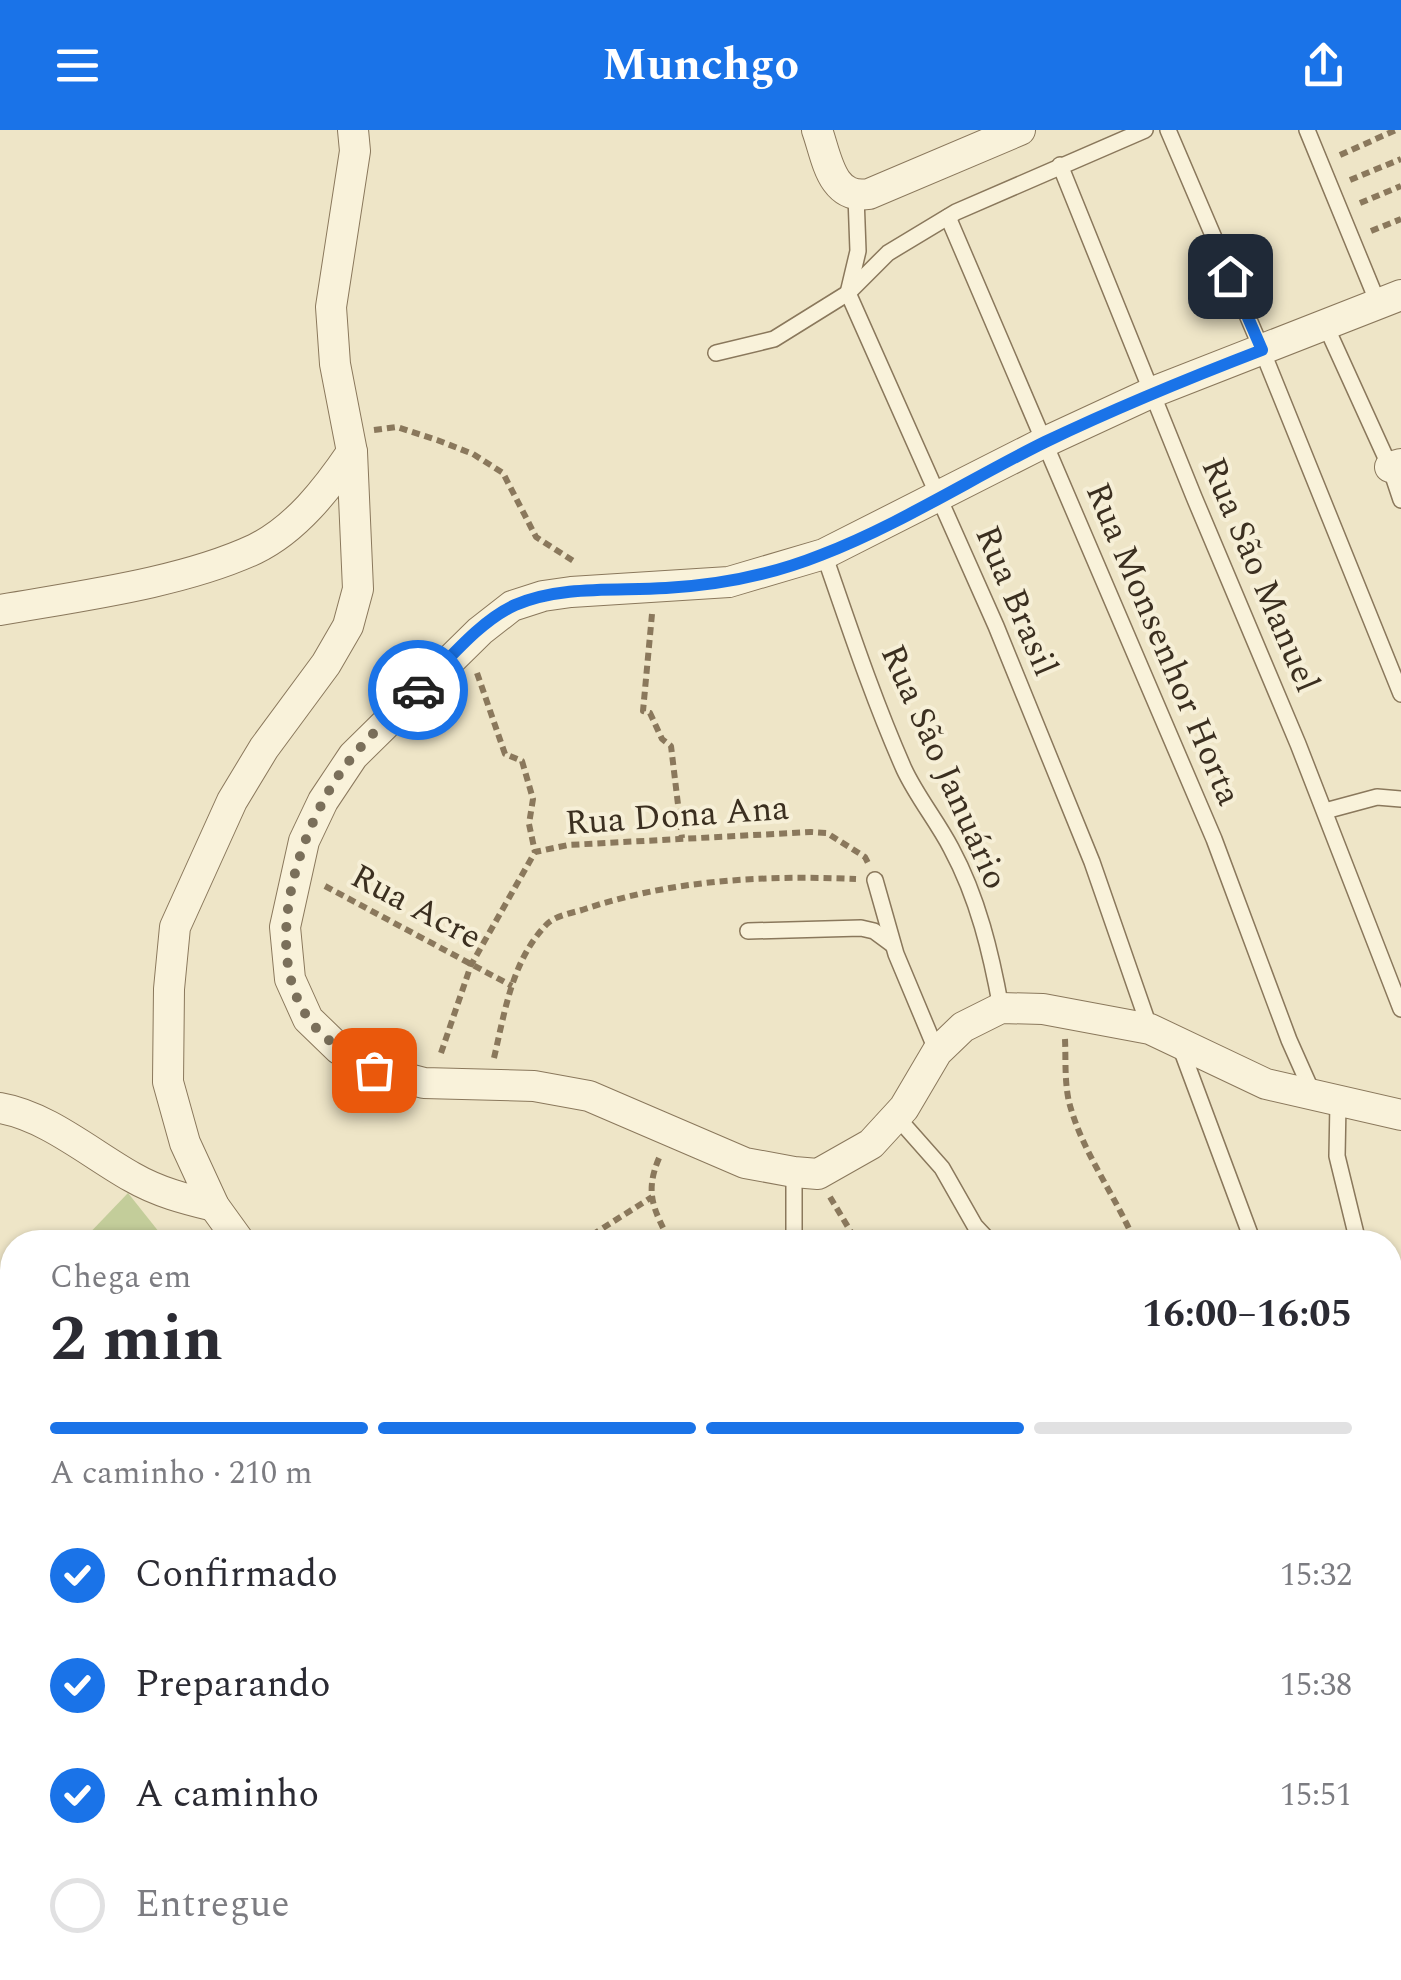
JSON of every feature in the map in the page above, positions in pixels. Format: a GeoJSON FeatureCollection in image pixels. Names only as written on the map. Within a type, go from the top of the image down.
{"type":"FeatureCollection","features":[{"type":"Feature","properties":{"kind":"street"},"geometry":{"type":"LineString","coordinates":[[231,1230],[214,1206],[186,1143],[168,1082],[169,989],[176,927],[232,801],[264,748],[326,664],[348,626],[358,589],[350,443],[334,364],[331,306],[355,151],[353,130]]}},
{"type":"Feature","properties":{"kind":"street"},"geometry":{"type":"LineString","coordinates":[[817,130],[836,184],[844,192],[862,195],[1020,130]]}},
{"type":"Feature","properties":{"kind":"street"},"geometry":{"type":"LineString","coordinates":[[1390,299],[1153,392],[824,554],[729,582],[542,596],[512,606],[466,644],[352,756],[323,801],[304,841],[285,927],[290,978],[308,1018],[339,1049],[374,1070],[431,1083],[534,1086],[589,1096],[746,1163],[806,1173],[871,1144],[896,1116],[937,1052],[963,1027],[1001,1008],[1063,1013],[1150,1029],[1266,1084],[1401,1115]]}},
{"type":"Feature","properties":{"kind":"street"},"geometry":{"type":"LineString","coordinates":[[0,610],[117,590],[256,548],[298,518],[329,487],[350,443]]}},
{"type":"Feature","properties":{"kind":"street"},"geometry":{"type":"LineString","coordinates":[[0,1108],[53,1130],[158,1190],[214,1206]]}},
{"type":"Feature","properties":{"kind":"lane"},"geometry":{"type":"LineString","coordinates":[[716,353],[774,339],[848,294],[888,253],[948,217],[1145,130]]}},
{"type":"Feature","properties":{"kind":"lane"},"geometry":{"type":"LineString","coordinates":[[1168,130],[1401,694]]}},
{"type":"Feature","properties":{"kind":"lane"},"geometry":{"type":"LineString","coordinates":[[1307,130],[1340,210],[1390,299]]}},
{"type":"Feature","properties":{"kind":"lane","name":"Rua São Manuel"},"geometry":{"type":"LineString","coordinates":[[1060,166],[1325,811],[1401,1009]]}},
{"type":"Feature","properties":{"kind":"lane"},"geometry":{"type":"LineString","coordinates":[[848,294],[858,251],[862,195]]}},
{"type":"Feature","properties":{"kind":"lane","name":"Rua Monsenhor Horta"},"geometry":{"type":"LineString","coordinates":[[948,217],[1214,839],[1289,1040],[1326,1100]]}},
{"type":"Feature","properties":{"kind":"lane","name":"Rua Brasil"},"geometry":{"type":"LineString","coordinates":[[848,294],[939,497],[1092,862],[1150,1029]]}},
{"type":"Feature","properties":{"kind":"lane"},"geometry":{"type":"LineString","coordinates":[[1325,324],[1396,466],[1401,500]]}},
{"type":"Feature","properties":{"kind":"lane","name":"Rua São Januário"},"geometry":{"type":"LineString","coordinates":[[824,554],[878,710],[907,775],[952,848],[971,892],[990,952],[1001,1008]]}},
{"type":"Feature","properties":{"kind":"lane"},"geometry":{"type":"LineString","coordinates":[[1325,811],[1377,797],[1401,799]]}},
{"type":"Feature","properties":{"kind":"lane"},"geometry":{"type":"LineString","coordinates":[[875,880],[893,944],[937,1052]]}},
{"type":"Feature","properties":{"kind":"lane"},"geometry":{"type":"LineString","coordinates":[[748,931],[861,928],[874,931],[893,944]]}},
{"type":"Feature","properties":{"kind":"lane"},"geometry":{"type":"LineString","coordinates":[[1179,1042],[1249,1230]]}},
{"type":"Feature","properties":{"kind":"lane"},"geometry":{"type":"LineString","coordinates":[[1326,1100],[1355,1230]]}},
{"type":"Feature","properties":{"kind":"lane"},"geometry":{"type":"LineString","coordinates":[[896,1116],[942,1168],[978,1230]]}},
{"type":"Feature","properties":{"kind":"lane"},"geometry":{"type":"LineString","coordinates":[[796,1230],[806,1173]]}},
{"type":"Feature","properties":{"kind":"path"},"geometry":{"type":"LineString","coordinates":[[1320,163],[1396,130]]}},
{"type":"Feature","properties":{"kind":"path"},"geometry":{"type":"LineString","coordinates":[[1331,188],[1401,159]]}},
{"type":"Feature","properties":{"kind":"path"},"geometry":{"type":"LineString","coordinates":[[1340,210],[1401,186]]}},
{"type":"Feature","properties":{"kind":"path"},"geometry":{"type":"LineString","coordinates":[[350,443],[397,427],[473,454],[503,472],[536,537],[618,590]]}},
{"type":"Feature","properties":{"kind":"path"},"geometry":{"type":"LineString","coordinates":[[655,588],[643,711],[650,714],[662,740],[672,746],[682,838]]}},
{"type":"Feature","properties":{"kind":"path"},"geometry":{"type":"LineString","coordinates":[[466,644],[493,712],[504,754],[522,760],[534,800],[529,824],[536,852]]}},
{"type":"Feature","properties":{"kind":"path","name":"Rua Dona Ana"},"geometry":{"type":"LineString","coordinates":[[431,1083],[472,965],[536,852],[568,845],[827,833],[865,856],[875,880]]}},
{"type":"Feature","properties":{"kind":"path","name":"Rua Acre"},"geometry":{"type":"LineString","coordinates":[[297,871],[512,986]]}},
{"type":"Feature","properties":{"kind":"path"},"geometry":{"type":"LineString","coordinates":[[487,1085],[518,966],[549,921],[620,897],[700,883],[790,876],[875,880]]}},
{"type":"Feature","properties":{"kind":"path"},"geometry":{"type":"LineString","coordinates":[[1063,1013],[1070,1107],[1130,1230]]}},
{"type":"Feature","properties":{"kind":"path"},"geometry":{"type":"LineString","coordinates":[[664,1230],[655,1210],[650,1180],[670,1129]]}},
{"type":"Feature","properties":{"kind":"path"},"geometry":{"type":"LineString","coordinates":[[806,1173],[848,1230]]}},
{"type":"Feature","properties":{"kind":"path"},"geometry":{"type":"LineString","coordinates":[[600,1230],[652,1197]]}},
{"type":"Feature","properties":{"kind":"green space"},"geometry":{"type":"Polygon","coordinates":[[[128,1193],[157,1230],[93,1230],[128,1193]]]}},
{"type":"Feature","properties":{"kind":"way so far"},"geometry":{"type":"LineString","coordinates":[[374,1070],[339,1049],[308,1018],[290,978],[285,927],[304,841],[323,801],[352,756],[418,690]]}},
{"type":"Feature","properties":{"kind":"route"},"geometry":{"type":"LineString","coordinates":[[418,690],[480,630],[512,606],[572,592],[729,582],[783,568],[824,554],[1153,392],[1262,350],[1230,276]]}}]}
